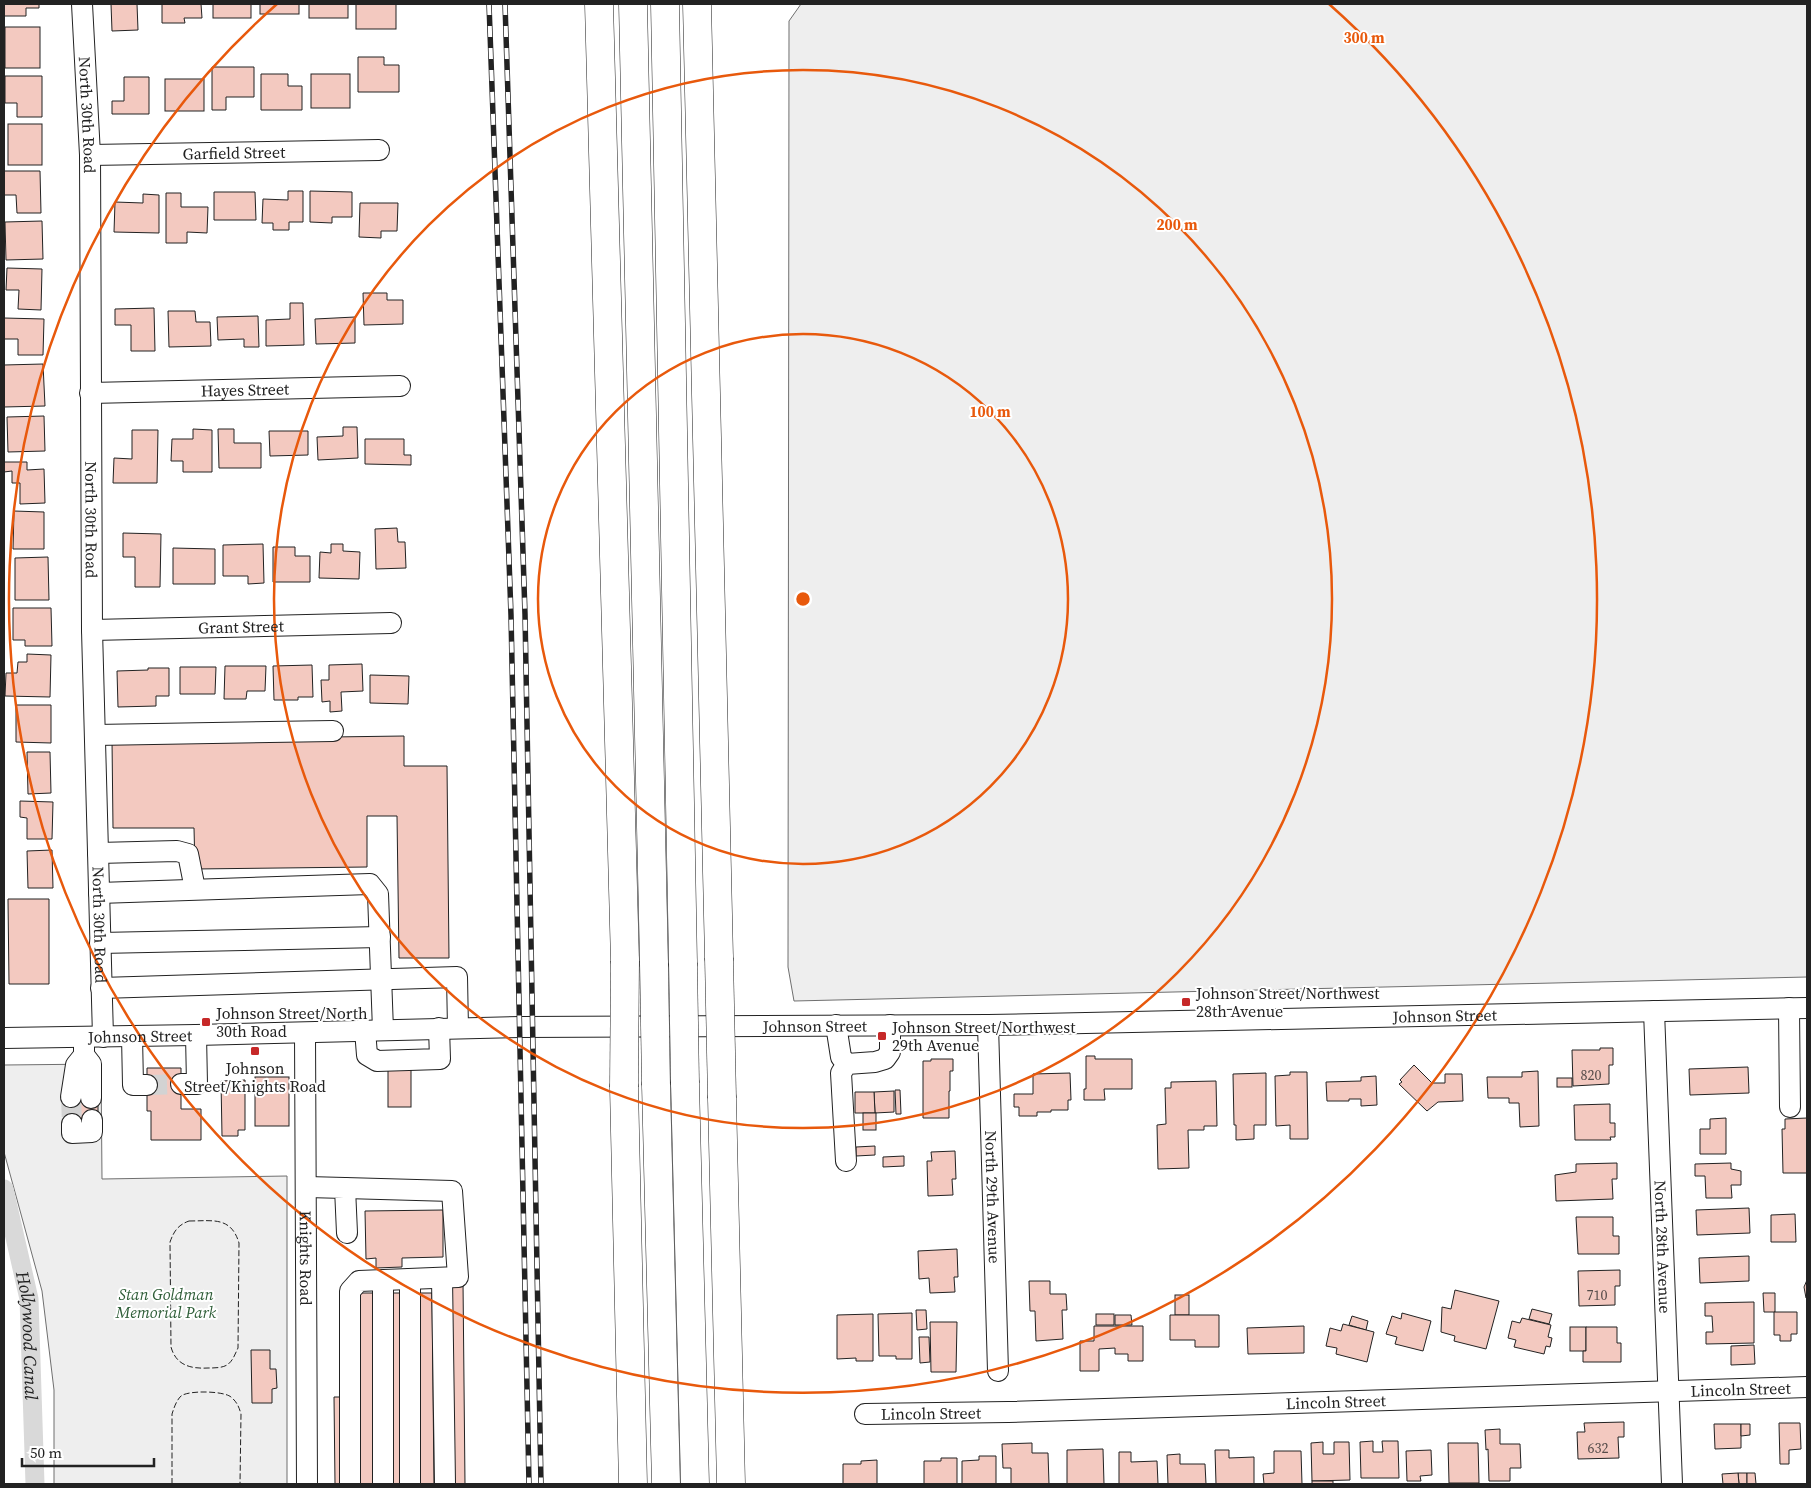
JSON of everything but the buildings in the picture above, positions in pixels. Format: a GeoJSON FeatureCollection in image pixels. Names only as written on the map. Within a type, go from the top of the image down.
{"type":"FeatureCollection","features":[{"type":"Feature","properties":{"kind":"highway"},"geometry":{"type":"LineString","coordinates":[[599,4],[625,961],[624,1087],[633,1484]]}},
{"type":"Feature","properties":{"kind":"highway"},"geometry":{"type":"LineString","coordinates":[[633,4],[666,1484]]}},
{"type":"Feature","properties":{"kind":"highway"},"geometry":{"type":"LineString","coordinates":[[666,4],[685,1083],[695,1484]]}},
{"type":"Feature","properties":{"kind":"highway"},"geometry":{"type":"LineString","coordinates":[[697,4],[731,1484]]}},
{"type":"Feature","properties":{"kind":"street","name":"North 30th Road"},"geometry":{"type":"LineString","coordinates":[[82,4],[90,155],[92,630],[101,988],[90,1043]]}},
{"type":"Feature","properties":{"kind":"street","name":"Garfield Street"},"geometry":{"type":"LineString","coordinates":[[90,155],[379,150]]}},
{"type":"Feature","properties":{"kind":"street","name":"Hayes Street"},"geometry":{"type":"LineString","coordinates":[[90,393],[400,386]]}},
{"type":"Feature","properties":{"kind":"street","name":"Grant Street"},"geometry":{"type":"LineString","coordinates":[[92,630],[391,623]]}},
{"type":"Feature","properties":{"kind":"street"},"geometry":{"type":"LineString","coordinates":[[95,735],[333,731]]}},
{"type":"Feature","properties":{"kind":"street"},"geometry":{"type":"LineString","coordinates":[[98,853],[177,851],[188,854],[195,890]]}},
{"type":"Feature","properties":{"kind":"street"},"geometry":{"type":"LineString","coordinates":[[99,893],[370,884],[378,894],[382,979],[374,1030],[367,1055],[377,1061],[440,1059],[449,1028],[457,977],[382,979],[101,988]]}},
{"type":"Feature","properties":{"kind":"street"},"geometry":{"type":"LineString","coordinates":[[100,943],[380,937]]}},
{"type":"Feature","properties":{"kind":"street"},"geometry":{"type":"LineString","coordinates":[[1790,1107],[1798,1008]]}},
{"type":"Feature","properties":{"kind":"street","name":"Johnson Street"},"geometry":{"type":"LineString","coordinates":[[4,1038],[90,1043],[132,1036],[449,1028],[988,1025],[1798,1008]]}},
{"type":"Feature","properties":{"kind":"street","name":"North 28th Avenue"},"geometry":{"type":"LineString","coordinates":[[1654,1010],[1672,1484]]}},
{"type":"Feature","properties":{"kind":"street"},"geometry":{"type":"LineString","coordinates":[[836,1025],[841,1057],[847,1064]]}},
{"type":"Feature","properties":{"kind":"street"},"geometry":{"type":"LineString","coordinates":[[846,1161],[840,1073],[847,1064],[885,1060],[890,1052],[890,1025]]}},
{"type":"Feature","properties":{"kind":"street","name":"North 29th Avenue"},"geometry":{"type":"LineString","coordinates":[[988,1025],[998,1371]]}},
{"type":"Feature","properties":{"kind":"street","name":"Knights Road"},"geometry":{"type":"LineString","coordinates":[[305,1032],[307,1484]]}},
{"type":"Feature","properties":{"kind":"street"},"geometry":{"type":"LineString","coordinates":[[181,1084],[197,1084],[196,1035]]}},
{"type":"Feature","properties":{"kind":"street"},"geometry":{"type":"LineString","coordinates":[[132,1036],[133,1085],[147,1085]]}},
{"type":"Feature","properties":{"kind":"street"},"geometry":{"type":"LineString","coordinates":[[71,1097],[76,1065],[90,1043]]}},
{"type":"Feature","properties":{"kind":"street"},"geometry":{"type":"LineString","coordinates":[[90,1043],[91,1098]]}},
{"type":"Feature","properties":{"kind":"street"},"geometry":{"type":"LineString","coordinates":[[72,1124],[72,1133],[92,1132],[92,1120]]}},
{"type":"Feature","properties":{"kind":"street"},"geometry":{"type":"LineString","coordinates":[[307,1187],[452,1191],[458,1277],[359,1281],[350,1291],[350,1484]]}},
{"type":"Feature","properties":{"kind":"street"},"geometry":{"type":"LineString","coordinates":[[346,1188],[347,1233]]}},
{"type":"Feature","properties":{"kind":"street"},"geometry":{"type":"LineString","coordinates":[[442,1278],[445,1484]]}},
{"type":"Feature","properties":{"kind":"street"},"geometry":{"type":"LineString","coordinates":[[410,1279],[410,1484]]}},
{"type":"Feature","properties":{"kind":"street"},"geometry":{"type":"LineString","coordinates":[[383,1280],[383,1484]]}},
{"type":"Feature","properties":{"kind":"street","name":"Lincoln Street"},"geometry":{"type":"LineString","coordinates":[[866,1414],[1008,1412],[1807,1387]]}},
{"type":"Feature","properties":{"kind":"green space"},"geometry":{"type":"Polygon","coordinates":[[[801,4],[1807,4],[1807,977],[794,1001],[788,967],[789,21],[801,4]]]}},
{"type":"Feature","properties":{"kind":"green space","name":"Stan Goldman Memorial Park"},"geometry":{"type":"Polygon","coordinates":[[[101,1064],[102,1179],[287,1176],[287,1484],[54,1484],[54,1390],[42,1291],[4,1152],[4,1065],[101,1064]]]}},
{"type":"Feature","properties":{"kind":"waterway","name":"Hollywood Canal"},"geometry":{"type":"LineString","coordinates":[[4,1189],[29,1299],[35,1484]]}},
{"type":"Feature","properties":{"kind":"tunnel"},"geometry":{"type":"LineString","coordinates":[[147,1085],[181,1084]]}},
{"type":"Feature","properties":{"kind":"tunnel"},"geometry":{"type":"LineString","coordinates":[[71,1097],[72,1124]]}},
{"type":"Feature","properties":{"kind":"railway"},"geometry":{"type":"LineString","coordinates":[[489,4],[511,615],[529,1484]]}},
{"type":"Feature","properties":{"kind":"railway"},"geometry":{"type":"LineString","coordinates":[[505,4],[525,614],[541,1484]]}},
{"type":"Feature","properties":{"kind":"fence"},"geometry":{"type":"LineString","coordinates":[[189,1221],[213,1221],[226,1224],[231,1228],[239,1243],[238,1348],[231,1362],[223,1367],[190,1367],[176,1358],[171,1347],[170,1242],[177,1229],[189,1221]]}},
{"type":"Feature","properties":{"kind":"fence"},"geometry":{"type":"LineString","coordinates":[[172,1484],[172,1414],[174,1407],[181,1396],[185,1394],[206,1392],[221,1393],[231,1397],[241,1414],[240,1484]]}},
{"type":"Feature","properties":{"kind":"place","name":"Johnson Street/Northwest 28th Avenue"},"geometry":{"type":"Point","coordinates":[1186,1002]}},
{"type":"Feature","properties":{"kind":"place","name":"Johnson Street/North 30th Road"},"geometry":{"type":"Point","coordinates":[206,1022]}},
{"type":"Feature","properties":{"kind":"place","name":"Johnson Street/Northwest 29th Avenue"},"geometry":{"type":"Point","coordinates":[882,1036]}},
{"type":"Feature","properties":{"kind":"place","name":"Johnson Street/Knights Road"},"geometry":{"type":"Point","coordinates":[255,1051]}}]}
